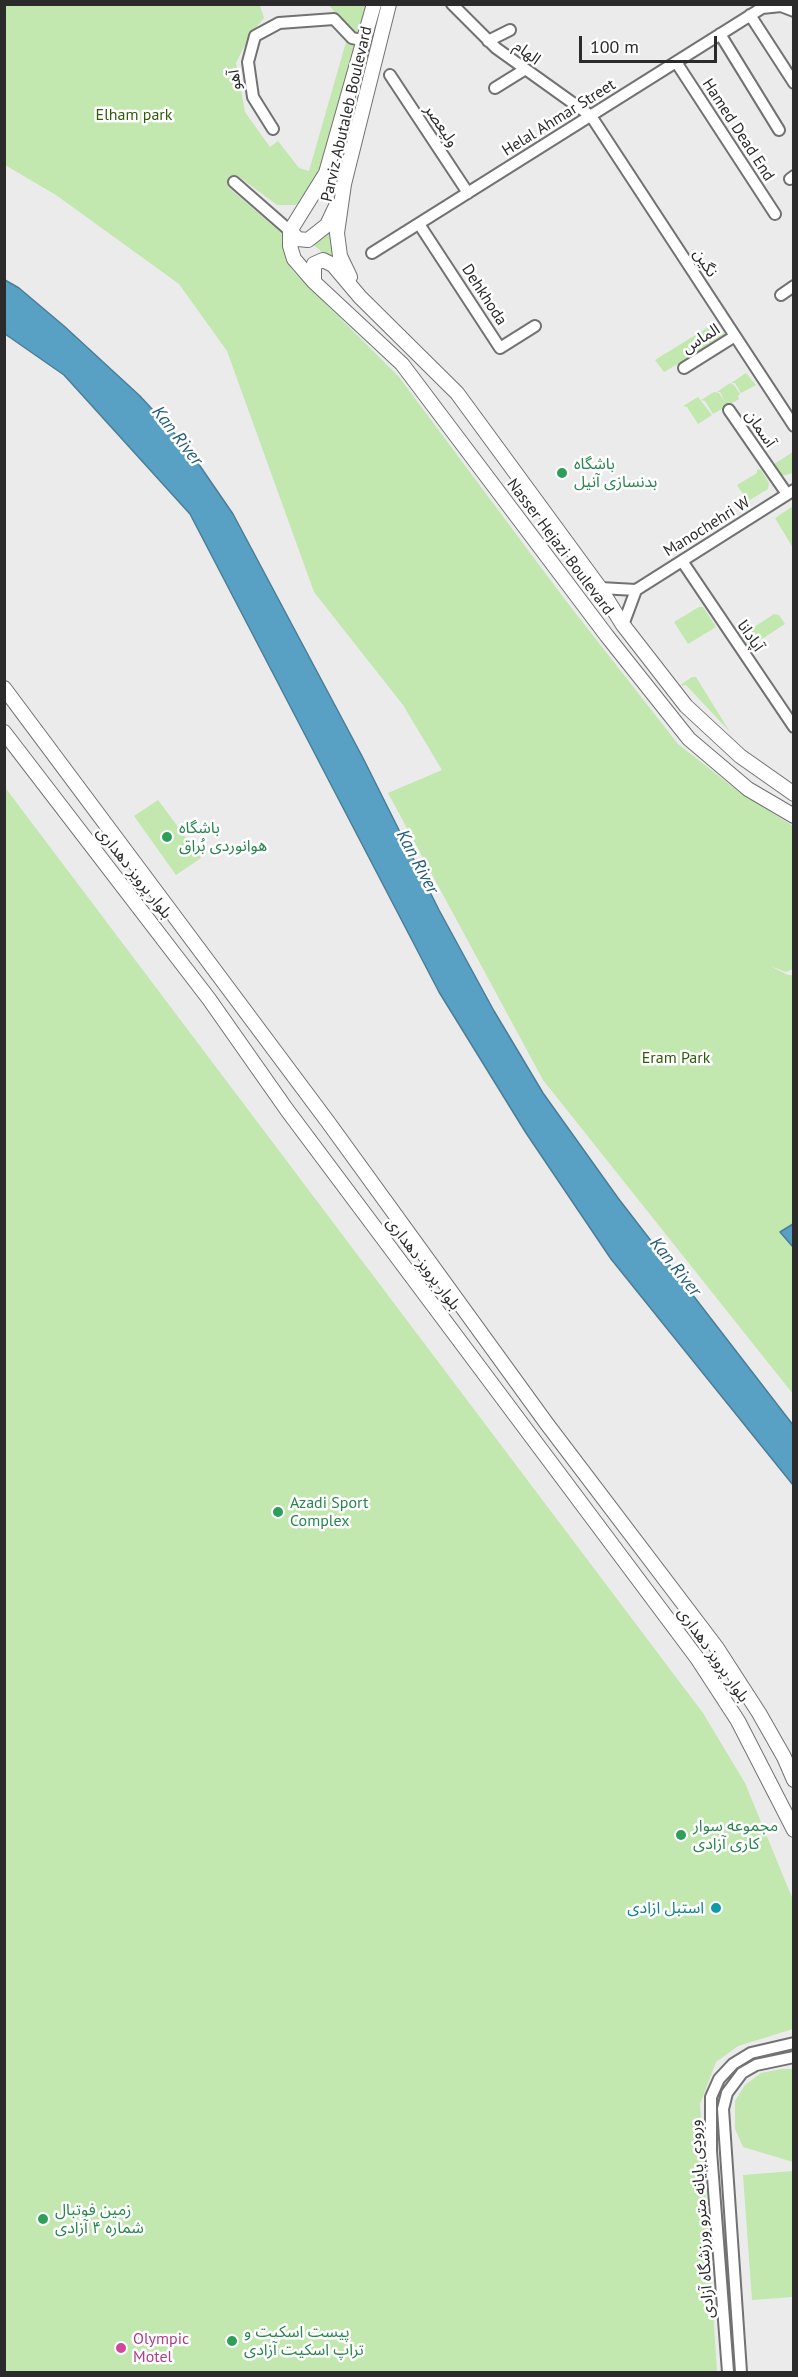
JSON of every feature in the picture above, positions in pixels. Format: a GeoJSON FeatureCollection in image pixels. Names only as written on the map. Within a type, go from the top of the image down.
{"type":"FeatureCollection","features":[{"type":"Feature","properties":{"kind":"main road","name":"Parviz Abutaleb Boulevard"},"geometry":{"type":"LineString","coordinates":[[290,231],[326,173],[366,41],[374,4]]}},
{"type":"Feature","properties":{"kind":"main road","name":"Parviz Abutaleb Boulevard"},"geometry":{"type":"LineString","coordinates":[[360,297],[345,267],[337,233],[344,184],[389,4]]}},
{"type":"Feature","properties":{"kind":"main road"},"geometry":{"type":"LineString","coordinates":[[290,231],[298,238],[308,240],[316,235],[332,217],[344,184]]}},
{"type":"Feature","properties":{"kind":"main road"},"geometry":{"type":"LineString","coordinates":[[290,231],[290,246],[294,260],[314,282]]}},
{"type":"Feature","properties":{"kind":"main road"},"geometry":{"type":"LineString","coordinates":[[314,282],[314,264],[323,260],[333,266],[360,297]]}},
{"type":"Feature","properties":{"kind":"main road","name":"Nasser Hejazi Boulevard"},"geometry":{"type":"LineString","coordinates":[[314,282],[402,364],[607,636],[689,739],[748,789],[794,816]]}},
{"type":"Feature","properties":{"kind":"main road","name":"Nasser Hejazi Boulevard"},"geometry":{"type":"LineString","coordinates":[[360,297],[457,393],[600,588],[623,625],[686,706],[740,756],[794,794]]}},
{"type":"Feature","properties":{"kind":"main road","name":"بلوار پرویز دهداری"},"geometry":{"type":"LineString","coordinates":[[4,688],[328,1122],[547,1424],[717,1648],[764,1721],[794,1780]]}},
{"type":"Feature","properties":{"kind":"main road","name":"بلوار پرویز دهداری"},"geometry":{"type":"LineString","coordinates":[[4,732],[210,999],[294,1119],[697,1659],[738,1721],[794,1830]]}},
{"type":"Feature","properties":{"kind":"street","name":"الهام"},"geometry":{"type":"LineString","coordinates":[[452,4],[488,41],[524,70],[591,116]]}},
{"type":"Feature","properties":{"kind":"street","name":"Helal Ahmar Street"},"geometry":{"type":"LineString","coordinates":[[372,253],[762,8],[780,6],[794,11]]}},
{"type":"Feature","properties":{"kind":"street"},"geometry":{"type":"LineString","coordinates":[[750,15],[794,83]]}},
{"type":"Feature","properties":{"kind":"street","name":"آهو"},"geometry":{"type":"LineString","coordinates":[[273,129],[252,97],[248,62],[255,36],[279,23],[334,20],[352,38],[366,41]]}},
{"type":"Feature","properties":{"kind":"street"},"geometry":{"type":"LineString","coordinates":[[488,41],[510,30]]}},
{"type":"Feature","properties":{"kind":"street"},"geometry":{"type":"LineString","coordinates":[[720,34],[778,130]]}},
{"type":"Feature","properties":{"kind":"street","name":"Hamed Dead End"},"geometry":{"type":"LineString","coordinates":[[676,62],[776,214]]}},
{"type":"Feature","properties":{"kind":"street"},"geometry":{"type":"LineString","coordinates":[[495,88],[524,70]]}},
{"type":"Feature","properties":{"kind":"street","name":"ولیعصر"},"geometry":{"type":"LineString","coordinates":[[390,75],[468,193]]}},
{"type":"Feature","properties":{"kind":"street","name":"نگین"},"geometry":{"type":"LineString","coordinates":[[591,116],[794,426]]}},
{"type":"Feature","properties":{"kind":"street"},"geometry":{"type":"LineString","coordinates":[[234,182],[290,231]]}},
{"type":"Feature","properties":{"kind":"street","name":"Dehkhoda"},"geometry":{"type":"LineString","coordinates":[[419,224],[500,348],[535,326]]}},
{"type":"Feature","properties":{"kind":"street"},"geometry":{"type":"LineString","coordinates":[[781,295],[794,286]]}},
{"type":"Feature","properties":{"kind":"street","name":"الماس"},"geometry":{"type":"LineString","coordinates":[[684,368],[735,336]]}},
{"type":"Feature","properties":{"kind":"street","name":"آسمان"},"geometry":{"type":"LineString","coordinates":[[729,410],[790,492]]}},
{"type":"Feature","properties":{"kind":"street","name":"Manochehri W"},"geometry":{"type":"LineString","coordinates":[[636,590],[790,492]]}},
{"type":"Feature","properties":{"kind":"street","name":"آپادانا"},"geometry":{"type":"LineString","coordinates":[[682,561],[794,727]]}},
{"type":"Feature","properties":{"kind":"street"},"geometry":{"type":"LineString","coordinates":[[600,588],[636,590],[623,625]]}},
{"type":"Feature","properties":{"kind":"street","name":"ورودی پایانه مترو ورزشگاه آزادی"},"geometry":{"type":"LineString","coordinates":[[728,2373],[711,2151],[709,2118],[711,2097],[719,2079],[733,2064],[751,2053],[794,2043]]}},
{"type":"Feature","properties":{"kind":"street"},"geometry":{"type":"LineString","coordinates":[[741,2373],[723,2109],[727,2092],[742,2073],[756,2065],[794,2057]]}},
{"type":"Feature","properties":{"kind":"green space"},"geometry":{"type":"Polygon","coordinates":[[[5,5],[260,5],[264,18],[251,33],[236,63],[245,112],[270,147],[278,141],[299,168],[309,171],[346,42],[355,45],[321,175],[303,200],[295,205],[277,205],[238,176],[228,187],[286,237],[285,254],[291,269],[399,377],[566,601],[678,744],[738,791],[793,826],[793,969],[786,972],[770,966],[788,975],[793,975],[793,1394],[543,1080],[388,793],[442,770],[403,705],[314,592],[227,351],[179,284],[56,195],[5,165],[5,5]]]}},
{"type":"Feature","properties":{"kind":"green space"},"geometry":{"type":"Polygon","coordinates":[[[329,5],[366,5],[361,35],[351,33],[329,5]]]}},
{"type":"Feature","properties":{"kind":"green space"},"geometry":{"type":"Polygon","coordinates":[[[333,225],[334,263],[314,245],[333,225]]]}},
{"type":"Feature","properties":{"kind":"green space"},"geometry":{"type":"Polygon","coordinates":[[[715,323],[725,335],[724,339],[698,356],[688,342],[695,354],[664,372],[655,360],[715,323]]]}},
{"type":"Feature","properties":{"kind":"green space"},"geometry":{"type":"Polygon","coordinates":[[[746,373],[756,385],[741,393],[735,383],[731,383],[746,373]]]}},
{"type":"Feature","properties":{"kind":"green space"},"geometry":{"type":"Polygon","coordinates":[[[730,383],[740,394],[739,399],[713,414],[705,401],[701,400],[714,392],[719,393],[726,403],[720,392],[717,392],[730,383]]]}},
{"type":"Feature","properties":{"kind":"green space"},"geometry":{"type":"Polygon","coordinates":[[[698,397],[712,415],[698,424],[687,407],[683,406],[698,397]]]}},
{"type":"Feature","properties":{"kind":"green space"},"geometry":{"type":"Polygon","coordinates":[[[793,452],[793,473],[781,476],[775,466],[771,466],[793,452]]]}},
{"type":"Feature","properties":{"kind":"green space"},"geometry":{"type":"Polygon","coordinates":[[[757,469],[761,470],[769,483],[768,489],[748,501],[737,485],[757,473],[757,469]]]}},
{"type":"Feature","properties":{"kind":"green space"},"geometry":{"type":"Polygon","coordinates":[[[793,506],[793,548],[775,518],[793,506]]]}},
{"type":"Feature","properties":{"kind":"green space"},"geometry":{"type":"Polygon","coordinates":[[[699,607],[703,607],[716,627],[688,644],[674,622],[699,607]]]}},
{"type":"Feature","properties":{"kind":"green space"},"geometry":{"type":"Polygon","coordinates":[[[774,614],[779,615],[785,624],[748,648],[742,639],[737,638],[774,614]]]}},
{"type":"Feature","properties":{"kind":"green space"},"geometry":{"type":"Polygon","coordinates":[[[692,677],[696,677],[730,732],[686,685],[679,686],[692,677]]]}},
{"type":"Feature","properties":{"kind":"green space","name":"Azadi Sport Complex"},"geometry":{"type":"Polygon","coordinates":[[[4,786],[703,1713],[745,1783],[793,1900],[793,2029],[738,2046],[716,2062],[700,2104],[717,2372],[5,2372],[4,786]]]}},
{"type":"Feature","properties":{"kind":"green space","name":"باشگاه هوانوردی بُراق"},"geometry":{"type":"Polygon","coordinates":[[[158,800],[201,858],[176,875],[134,816],[158,800]]]}},
{"type":"Feature","properties":{"kind":"green space"},"geometry":{"type":"Polygon","coordinates":[[[793,2048],[793,2052],[753,2061],[730,2078],[721,2094],[719,2131],[716,2134],[714,2130],[715,2095],[729,2072],[753,2057],[793,2048]]]}},
{"type":"Feature","properties":{"kind":"green space"},"geometry":{"type":"Polygon","coordinates":[[[793,2069],[793,2162],[743,2147],[735,2129],[735,2101],[745,2085],[761,2073],[793,2069]]]}},
{"type":"Feature","properties":{"kind":"green space"},"geometry":{"type":"Polygon","coordinates":[[[793,2171],[793,2297],[752,2300],[743,2175],[793,2171]]]}},
{"type":"Feature","properties":{"kind":"water"},"geometry":{"type":"Polygon","coordinates":[[[5,280],[19,288],[64,326],[140,396],[187,447],[233,514],[363,758],[439,910],[494,1011],[543,1093],[618,1198],[793,1425],[793,1485],[611,1259],[526,1133],[439,992],[190,514],[64,375],[5,334],[5,280]]]}},
{"type":"Feature","properties":{"kind":"water"},"geometry":{"type":"Polygon","coordinates":[[[793,1224],[793,1247],[780,1232],[793,1224]]]}},
{"type":"Feature","properties":{"kind":"place","name":"باشگاه بدنسازی آنیل"},"geometry":{"type":"Point","coordinates":[562,473]}},
{"type":"Feature","properties":{"kind":"place","name":"باشگاه هوانوردی بُراق"},"geometry":{"type":"Point","coordinates":[167,837]}},
{"type":"Feature","properties":{"kind":"place","name":"Azadi Sport Complex"},"geometry":{"type":"Point","coordinates":[278,1512]}},
{"type":"Feature","properties":{"kind":"place","name":"مجموعه سوار کاری آزادی"},"geometry":{"type":"Point","coordinates":[681,1835]}},
{"type":"Feature","properties":{"kind":"place","name":"استبل ازادی"},"geometry":{"type":"Point","coordinates":[716,1908]}},
{"type":"Feature","properties":{"kind":"place","name":"زمین فوتبال شماره ۴ آزادی"},"geometry":{"type":"Point","coordinates":[43,2219]}},
{"type":"Feature","properties":{"kind":"place","name":"پیست اسکیت و تراپ اسکیت آزادی"},"geometry":{"type":"Point","coordinates":[232,2341]}},
{"type":"Feature","properties":{"kind":"place","name":"Olympic Motel"},"geometry":{"type":"Point","coordinates":[121,2348]}},
{"type":"Feature","properties":{"kind":"park label","name":"Elham park"},"geometry":{"type":"Point","coordinates":[134,115]}},
{"type":"Feature","properties":{"kind":"park label","name":"Eram Park"},"geometry":{"type":"Point","coordinates":[676,1058]}},
{"type":"Feature","properties":{"kind":"water label","name":"Kan River"},"geometry":{"type":"Point","coordinates":[177,436]}},
{"type":"Feature","properties":{"kind":"water label","name":"Kan River"},"geometry":{"type":"Point","coordinates":[417,862]}},
{"type":"Feature","properties":{"kind":"water label","name":"Kan River"},"geometry":{"type":"Point","coordinates":[675,1267]}}]}
